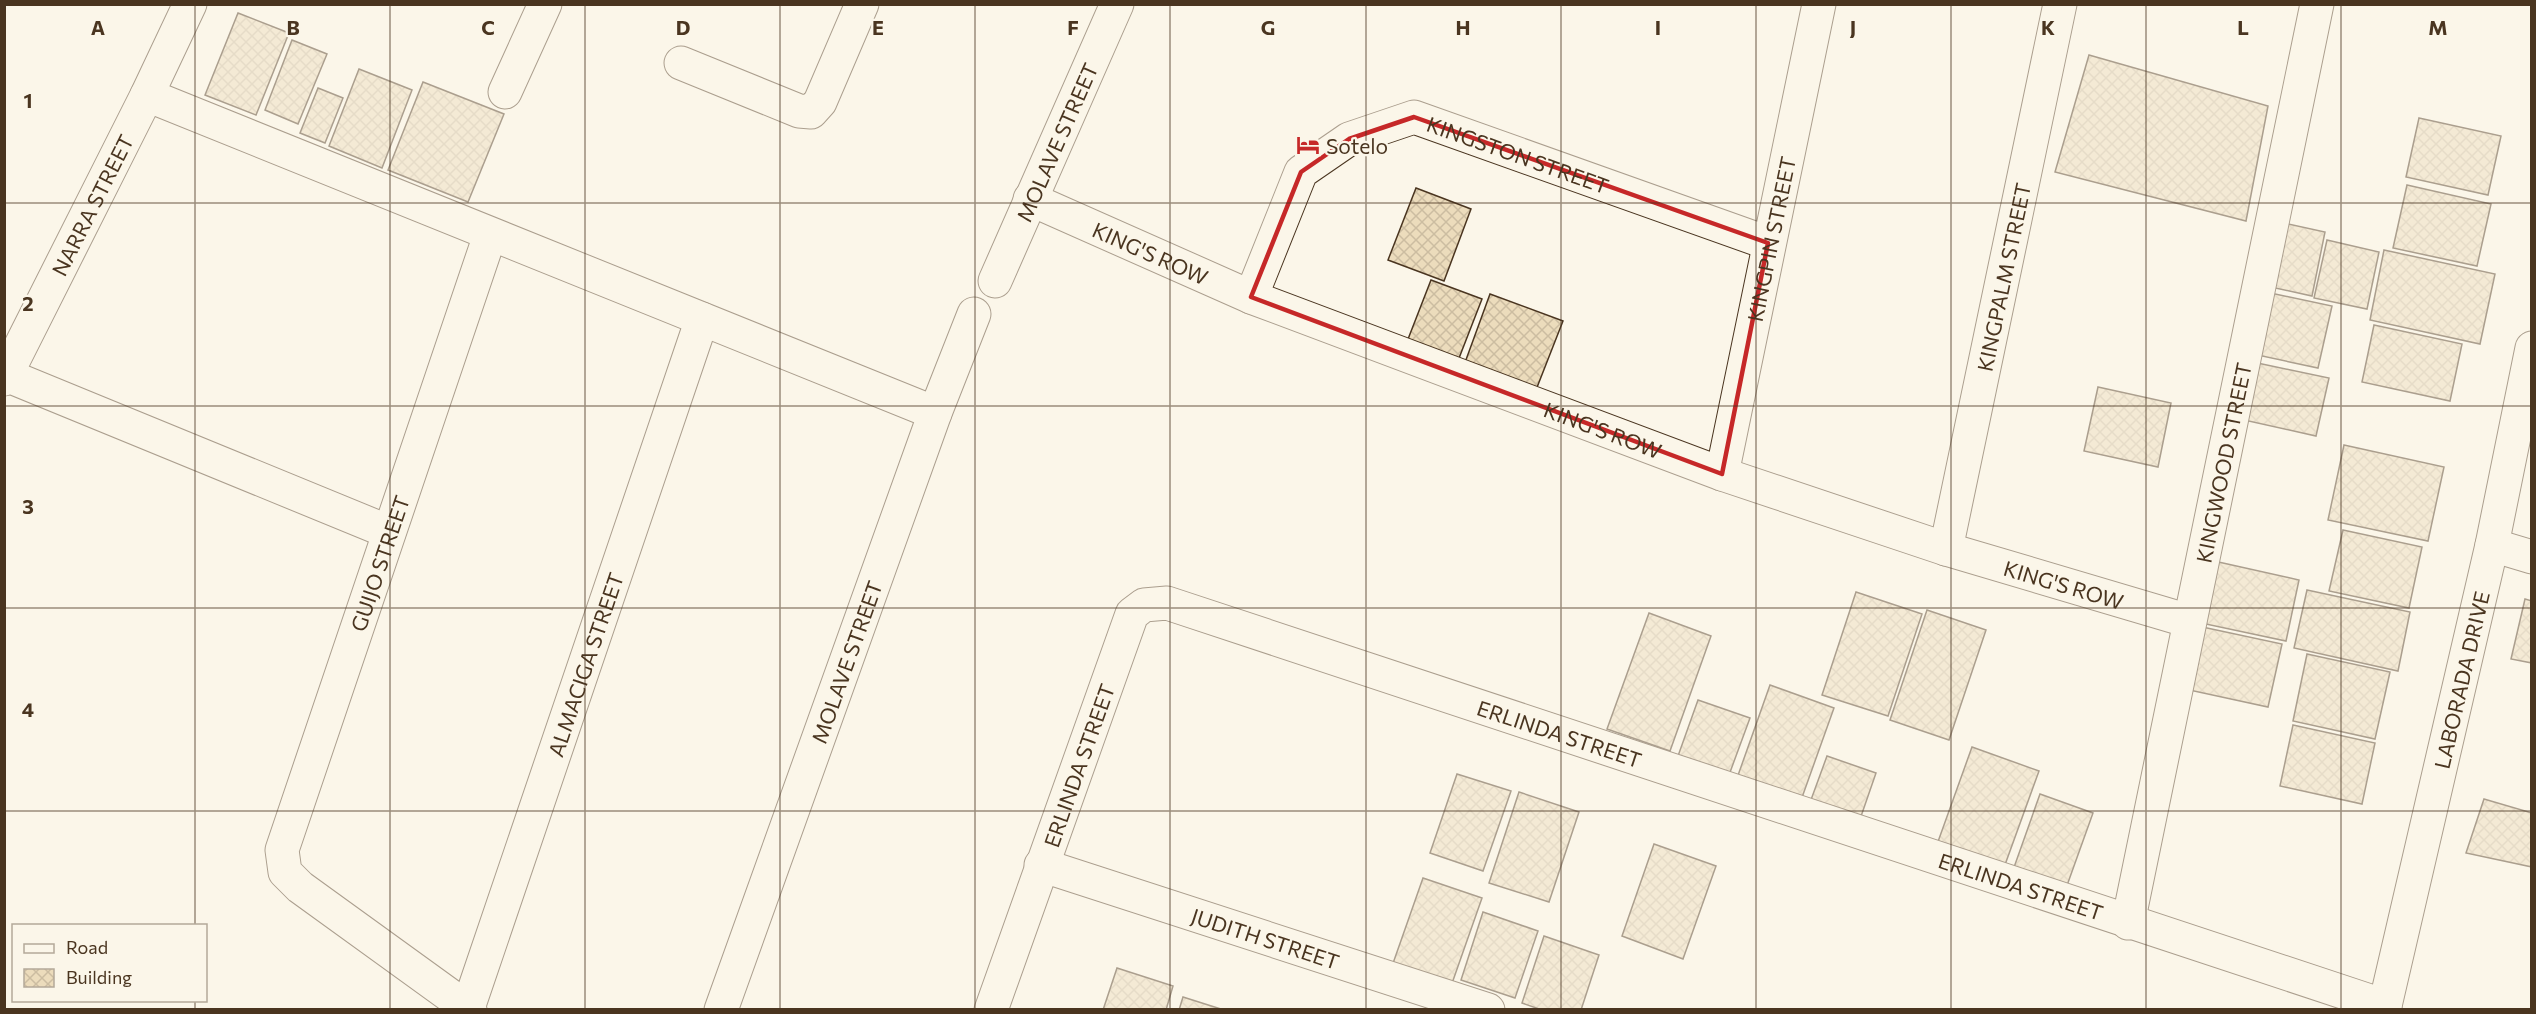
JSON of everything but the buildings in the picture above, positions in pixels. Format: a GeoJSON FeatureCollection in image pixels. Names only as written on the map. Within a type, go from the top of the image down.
{"type":"FeatureCollection","features":[{"type":"Feature","properties":{"kind":"street","name":"NARRA STREET"},"geometry":{"type":"LineString","coordinates":[[5,377],[147,95],[190,4]]}},
{"type":"Feature","properties":{"kind":"street"},"geometry":{"type":"LineString","coordinates":[[505,92],[545,4]]}},
{"type":"Feature","properties":{"kind":"street"},"geometry":{"type":"LineString","coordinates":[[681,63],[799,111],[811,112],[820,102],[862,4]]}},
{"type":"Feature","properties":{"kind":"street","name":"MOLAVE STREET"},"geometry":{"type":"LineString","coordinates":[[996,281],[1117,4]]}},
{"type":"Feature","properties":{"kind":"street","name":"KINGPALM STREET"},"geometry":{"type":"LineString","coordinates":[[1946,549],[2060,4]]}},
{"type":"Feature","properties":{"kind":"street","name":"KINGWOOD STREET"},"geometry":{"type":"LineString","coordinates":[[2128,922],[2318,4]]}},
{"type":"Feature","properties":{"kind":"street","name":"KINGPIN STREET"},"geometry":{"type":"LineString","coordinates":[[1722,474],[1814,6]]}},
{"type":"Feature","properties":{"kind":"street"},"geometry":{"type":"LineString","coordinates":[[147,95],[935,413]]}},
{"type":"Feature","properties":{"kind":"street","name":"KINGSTON STREET"},"geometry":{"type":"LineString","coordinates":[[1251,297],[1301,172],[1349,139],[1414,117],[1768,243]]}},
{"type":"Feature","properties":{"kind":"street","name":"KING'S ROW"},"geometry":{"type":"LineString","coordinates":[[1030,199],[1251,297],[1722,474],[1946,549],[2189,621]]}},
{"type":"Feature","properties":{"kind":"street","name":"GUIJO STREET"},"geometry":{"type":"LineString","coordinates":[[469,1009],[300,887],[285,872],[282,850],[490,235]]}},
{"type":"Feature","properties":{"kind":"street","name":"MOLAVE STREET"},"geometry":{"type":"LineString","coordinates":[[721,1010],[935,413],[974,314]]}},
{"type":"Feature","properties":{"kind":"street","name":"ALMACIGA STREET"},"geometry":{"type":"LineString","coordinates":[[469,1009],[702,319]]}},
{"type":"Feature","properties":{"kind":"street","name":"LABORADA DRIVE"},"geometry":{"type":"LineString","coordinates":[[2385,1008],[2492,545],[2532,348]]}},
{"type":"Feature","properties":{"kind":"street"},"geometry":{"type":"LineString","coordinates":[[5,377],[390,532]]}},
{"type":"Feature","properties":{"kind":"street"},"geometry":{"type":"LineString","coordinates":[[2492,545],[2532,557]]}},
{"type":"Feature","properties":{"kind":"street","name":"ERLINDA STREET"},"geometry":{"type":"LineString","coordinates":[[991,1010],[1132,615],[1144,604],[1167,603],[2385,1008]]}},
{"type":"Feature","properties":{"kind":"street","name":"JUDITH STREET"},"geometry":{"type":"LineString","coordinates":[[1041,865],[1488,1010]]}},
{"type":"Feature","properties":{"kind":"highlighted area"},"geometry":{"type":"Polygon","coordinates":[[[1414,117],[1768,243],[1722,474],[1251,297],[1301,172],[1349,139],[1414,117]]]}},
{"type":"Feature","properties":{"kind":"place","name":"Sotelo"},"geometry":{"type":"Point","coordinates":[1308,145]}}]}
